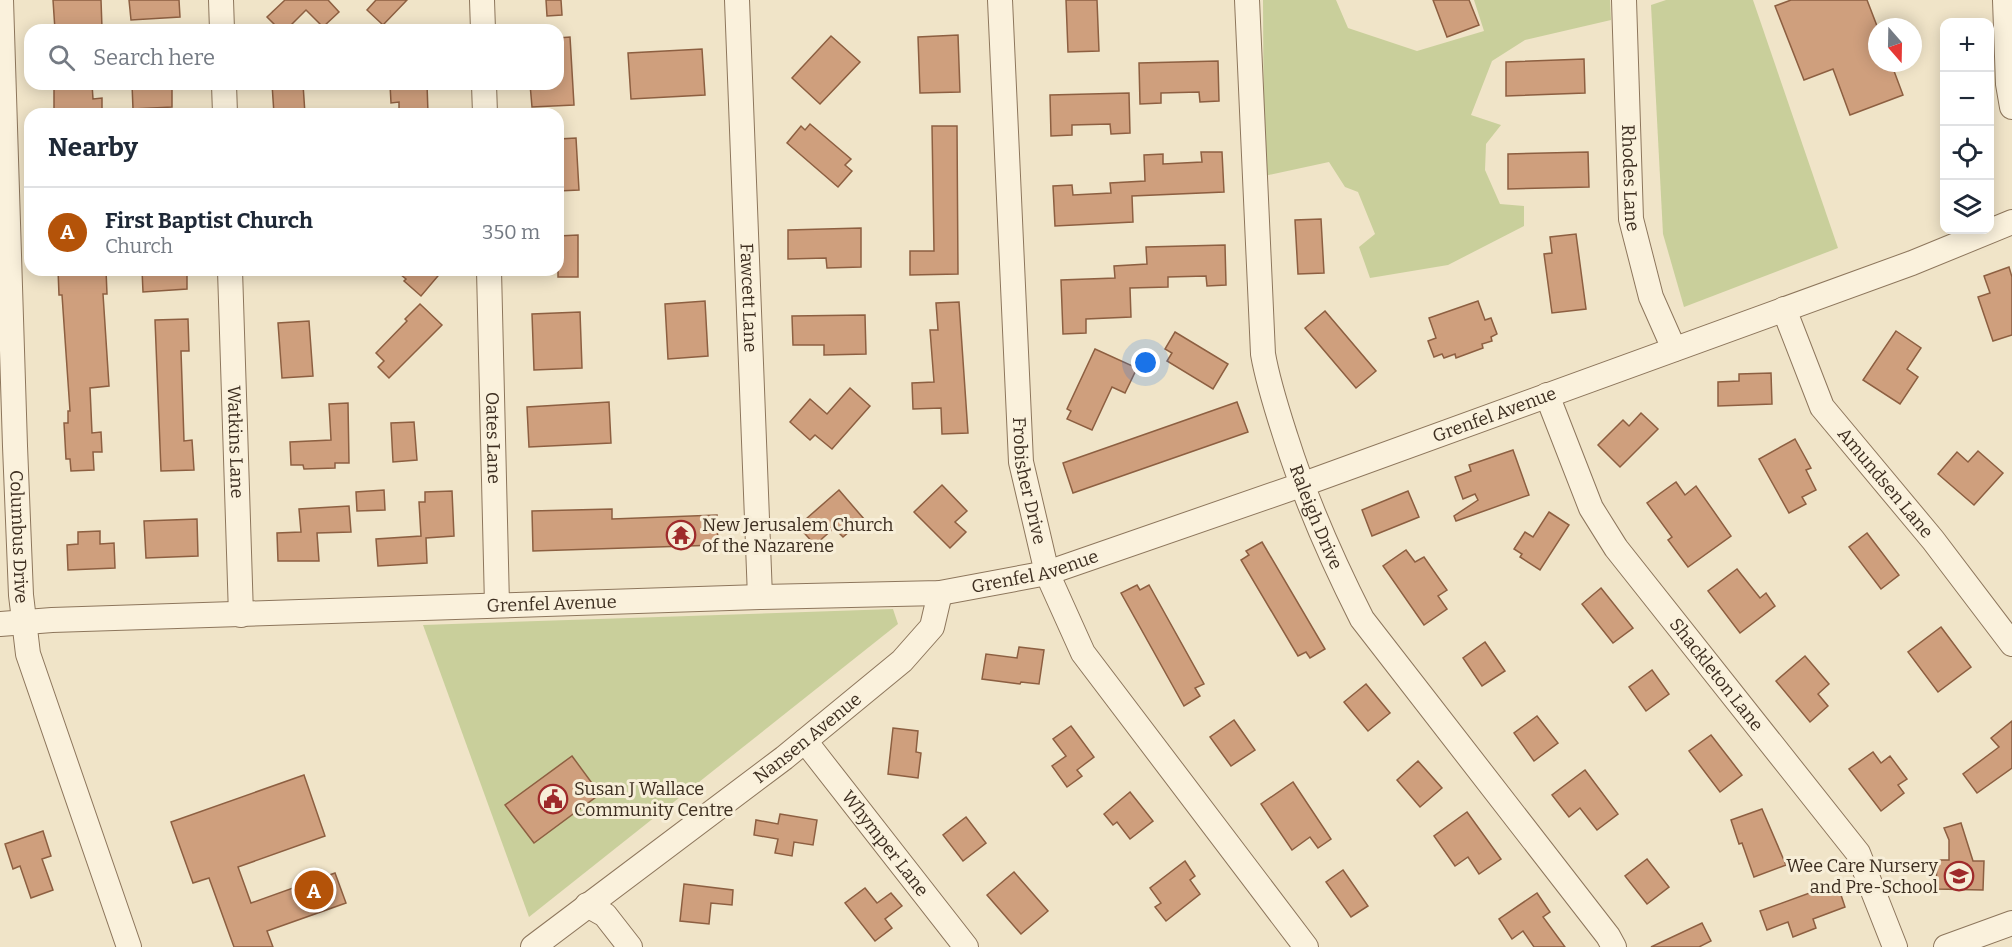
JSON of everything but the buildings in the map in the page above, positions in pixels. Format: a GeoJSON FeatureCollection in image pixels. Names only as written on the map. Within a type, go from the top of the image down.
{"type":"FeatureCollection","features":[{"type":"Feature","properties":{"kind":"street","name":"Columbus Drive"},"geometry":{"type":"LineString","coordinates":[[2,0],[15,446],[21,595],[28,654],[129,947]]}},
{"type":"Feature","properties":{"kind":"street"},"geometry":{"type":"LineString","coordinates":[[221,0],[222,24]]}},
{"type":"Feature","properties":{"kind":"street"},"geometry":{"type":"LineString","coordinates":[[482,0],[483,24]]}},
{"type":"Feature","properties":{"kind":"street","name":"Fawcett Lane"},"geometry":{"type":"LineString","coordinates":[[737,0],[760,597]]}},
{"type":"Feature","properties":{"kind":"street","name":"Frobisher Drive"},"geometry":{"type":"LineString","coordinates":[[1000,0],[1021,462],[1047,573],[1083,653],[1306,947]]}},
{"type":"Feature","properties":{"kind":"street","name":"Raleigh Drive"},"geometry":{"type":"LineString","coordinates":[[1247,0],[1263,354],[1267,381],[1301,485],[1334,563],[1362,619],[1608,936],[1614,947]]}},
{"type":"Feature","properties":{"kind":"street","name":"Rhodes Lane"},"geometry":{"type":"LineString","coordinates":[[1624,0],[1631,219],[1651,297],[1674,349]]}},
{"type":"Feature","properties":{"kind":"street"},"geometry":{"type":"LineString","coordinates":[[2005,0],[2010,50],[2008,84],[2012,107]]}},
{"type":"Feature","properties":{"kind":"street"},"geometry":{"type":"LineString","coordinates":[[224,90],[225,108]]}},
{"type":"Feature","properties":{"kind":"street"},"geometry":{"type":"LineString","coordinates":[[484,90],[485,108]]}},
{"type":"Feature","properties":{"kind":"street","name":"Grenfel Avenue"},"geometry":{"type":"LineString","coordinates":[[0,624],[497,605],[940,593],[1047,573],[1301,485],[1912,263],[2012,222]]}},
{"type":"Feature","properties":{"kind":"street","name":"Watkins Lane"},"geometry":{"type":"LineString","coordinates":[[230,276],[241,615]]}},
{"type":"Feature","properties":{"kind":"street","name":"Oates Lane"},"geometry":{"type":"LineString","coordinates":[[489,276],[497,605]]}},
{"type":"Feature","properties":{"kind":"street","name":"Amundsen Lane"},"geometry":{"type":"LineString","coordinates":[[1784,309],[1822,407],[1933,540],[2012,644]]}},
{"type":"Feature","properties":{"kind":"street","name":"Shackleton Lane"},"geometry":{"type":"LineString","coordinates":[[1546,395],[1592,508],[1616,548],[1858,853],[1895,947]]}},
{"type":"Feature","properties":{"kind":"street","name":"Nansen Avenue"},"geometry":{"type":"LineString","coordinates":[[533,947],[805,741],[902,661],[932,627],[940,593]]}},
{"type":"Feature","properties":{"kind":"street","name":"Whymper Lane"},"geometry":{"type":"LineString","coordinates":[[805,741],[966,947]]}},
{"type":"Feature","properties":{"kind":"street"},"geometry":{"type":"LineString","coordinates":[[587,905],[605,915],[630,947]]}},
{"type":"Feature","properties":{"kind":"street"},"geometry":{"type":"LineString","coordinates":[[1947,947],[2012,923]]}},
{"type":"Feature","properties":{"kind":"green space"},"geometry":{"type":"Polygon","coordinates":[[[1263,0],[1336,0],[1348,28],[1417,51],[1484,31],[1474,0],[1610,0],[1611,20],[1525,40],[1492,61],[1471,115],[1501,125],[1486,144],[1485,170],[1500,204],[1524,206],[1524,226],[1448,265],[1370,278],[1359,247],[1375,234],[1358,192],[1345,187],[1329,162],[1264,176],[1263,0]]]}},
{"type":"Feature","properties":{"kind":"green space"},"geometry":{"type":"Polygon","coordinates":[[[1666,0],[1753,0],[1838,248],[1684,307],[1663,234],[1651,5],[1666,0]]]}},
{"type":"Feature","properties":{"kind":"green space"},"geometry":{"type":"Polygon","coordinates":[[[893,609],[898,624],[529,917],[423,625],[893,609]]]}},
{"type":"Feature","properties":{"kind":"place","name":"New Jerusalem Church of the Nazarene"},"geometry":{"type":"Point","coordinates":[681,535]}},
{"type":"Feature","properties":{"kind":"place","name":"Susan J Wallace Community Centre"},"geometry":{"type":"Point","coordinates":[553,799]}},
{"type":"Feature","properties":{"kind":"place","name":"Wee Care Nursery and Pre-School"},"geometry":{"type":"Point","coordinates":[1959,876]}},
{"type":"Feature","properties":{"kind":"place","name":"First Baptist Church"},"geometry":{"type":"Point","coordinates":[314,890]}}]}
